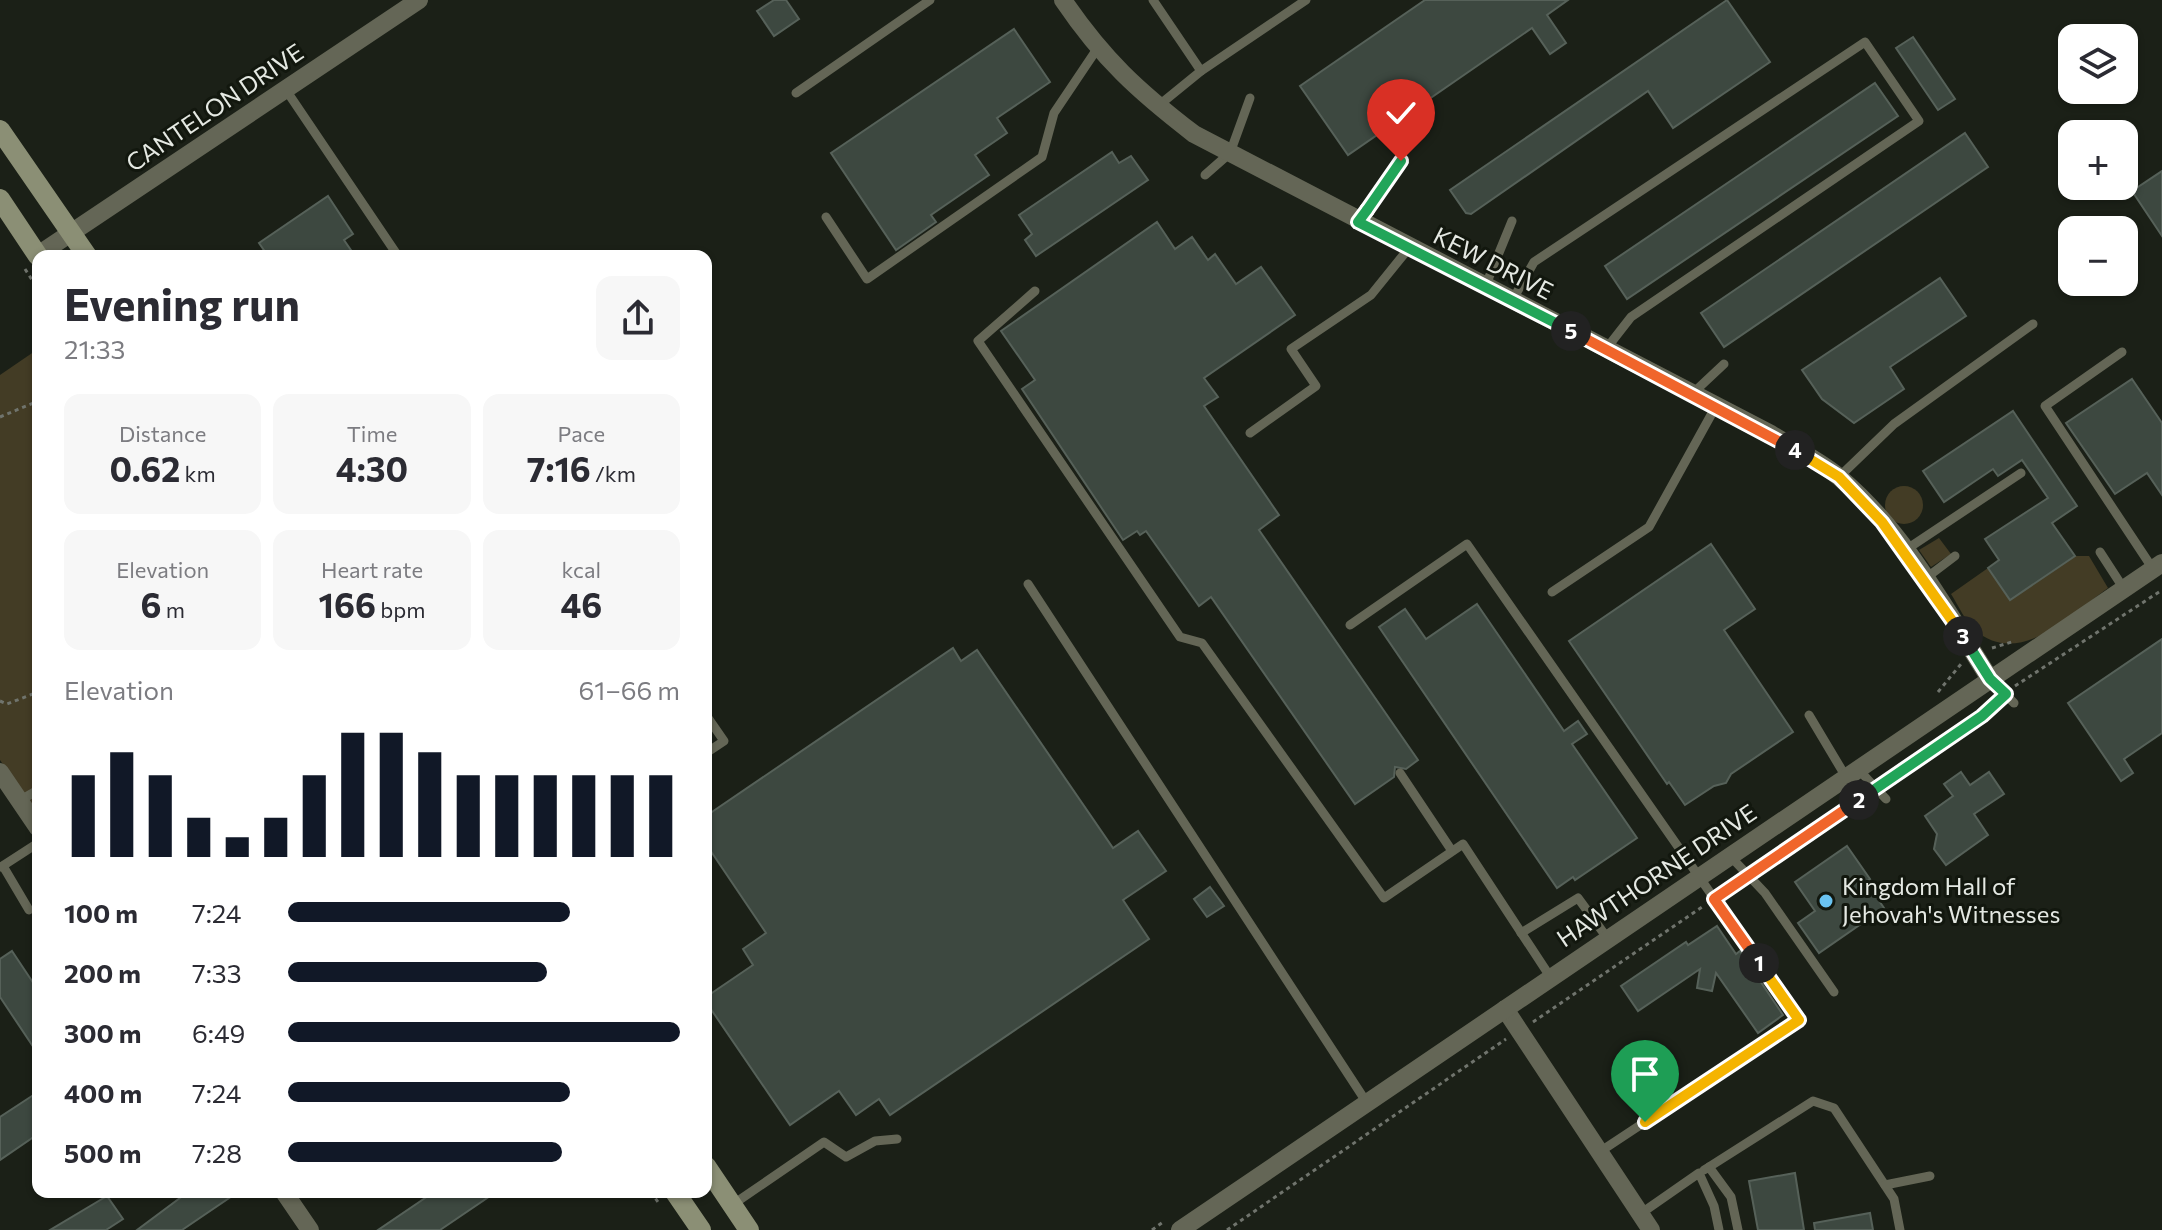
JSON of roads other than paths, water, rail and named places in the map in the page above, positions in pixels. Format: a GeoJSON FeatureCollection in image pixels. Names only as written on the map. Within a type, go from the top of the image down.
{"type":"FeatureCollection","features":[{"type":"Feature","properties":{"kind":"main road"},"geometry":{"type":"LineString","coordinates":[[0,130],[83,250]]}},
{"type":"Feature","properties":{"kind":"main road"},"geometry":{"type":"LineString","coordinates":[[0,199],[34,250]]}},
{"type":"Feature","properties":{"kind":"main road"},"geometry":{"type":"LineString","coordinates":[[712,1175],[749,1230]]}},
{"type":"Feature","properties":{"kind":"main road"},"geometry":{"type":"LineString","coordinates":[[679,1198],[701,1230]]}},
{"type":"Feature","properties":{"kind":"street","name":"CANTELON DRIVE"},"geometry":{"type":"LineString","coordinates":[[47,250],[419,0]]}},
{"type":"Feature","properties":{"kind":"street","name":"KEW DRIVE"},"geometry":{"type":"LineString","coordinates":[[1063,0],[1097,49],[1158,106],[1194,134],[1358,222],[1771,434],[1839,477],[1925,578],[1990,679]]}},
{"type":"Feature","properties":{"kind":"street","name":"HAWTHORNE DRIVE"},"geometry":{"type":"LineString","coordinates":[[1180,1230],[2158,566]]}},
{"type":"Feature","properties":{"kind":"street"},"geometry":{"type":"LineString","coordinates":[[0,772],[32,819]]}},
{"type":"Feature","properties":{"kind":"street"},"geometry":{"type":"LineString","coordinates":[[1505,1009],[1643,1212],[1651,1230]]}},
{"type":"Feature","properties":{"kind":"street"},"geometry":{"type":"LineString","coordinates":[[288,1198],[310,1230]]}},
{"type":"Feature","properties":{"kind":"lane"},"geometry":{"type":"LineString","coordinates":[[796,93],[930,0]]}},
{"type":"Feature","properties":{"kind":"lane"},"geometry":{"type":"LineString","coordinates":[[1153,0],[1201,71]]}},
{"type":"Feature","properties":{"kind":"lane"},"geometry":{"type":"LineString","coordinates":[[1158,106],[1201,71],[1306,0]]}},
{"type":"Feature","properties":{"kind":"lane"},"geometry":{"type":"LineString","coordinates":[[1512,301],[1534,262],[1865,42],[1919,121],[1631,317],[1606,349]]}},
{"type":"Feature","properties":{"kind":"lane"},"geometry":{"type":"LineString","coordinates":[[826,217],[867,279],[1042,157],[1054,113],[1097,49]]}},
{"type":"Feature","properties":{"kind":"lane"},"geometry":{"type":"LineString","coordinates":[[286,90],[394,250]]}},
{"type":"Feature","properties":{"kind":"lane"},"geometry":{"type":"LineString","coordinates":[[1205,175],[1230,153],[1250,98]]}},
{"type":"Feature","properties":{"kind":"lane"},"geometry":{"type":"LineString","coordinates":[[1358,222],[1401,161]]}},
{"type":"Feature","properties":{"kind":"lane"},"geometry":{"type":"LineString","coordinates":[[1485,287],[1512,221]]}},
{"type":"Feature","properties":{"kind":"lane"},"geometry":{"type":"LineString","coordinates":[[1250,433],[1316,386],[1291,349],[1371,295],[1409,248]]}},
{"type":"Feature","properties":{"kind":"lane"},"geometry":{"type":"LineString","coordinates":[[1035,291],[978,341],[1180,637],[1202,643],[1384,898],[1463,844],[1551,978]]}},
{"type":"Feature","properties":{"kind":"lane"},"geometry":{"type":"LineString","coordinates":[[1839,477],[1894,424],[2033,324]]}},
{"type":"Feature","properties":{"kind":"lane"},"geometry":{"type":"LineString","coordinates":[[2122,352],[2045,406],[2158,566]]}},
{"type":"Feature","properties":{"kind":"lane"},"geometry":{"type":"LineString","coordinates":[[1692,394],[1724,364]]}},
{"type":"Feature","properties":{"kind":"lane"},"geometry":{"type":"LineString","coordinates":[[1552,592],[1649,527],[1716,406]]}},
{"type":"Feature","properties":{"kind":"lane"},"geometry":{"type":"LineString","coordinates":[[1904,551],[2021,473]]}},
{"type":"Feature","properties":{"kind":"lane"},"geometry":{"type":"LineString","coordinates":[[1350,625],[1467,544],[1799,1020],[1601,1151]]}},
{"type":"Feature","properties":{"kind":"lane"},"geometry":{"type":"LineString","coordinates":[[2100,552],[2124,589]]}},
{"type":"Feature","properties":{"kind":"lane"},"geometry":{"type":"LineString","coordinates":[[1925,578],[1955,556]]}},
{"type":"Feature","properties":{"kind":"lane"},"geometry":{"type":"LineString","coordinates":[[1028,584],[1367,1103]]}},
{"type":"Feature","properties":{"kind":"lane"},"geometry":{"type":"LineString","coordinates":[[1990,679],[2014,703]]}},
{"type":"Feature","properties":{"kind":"lane"},"geometry":{"type":"LineString","coordinates":[[1809,715],[1852,773],[1876,788],[1886,799]]}},
{"type":"Feature","properties":{"kind":"lane"},"geometry":{"type":"LineString","coordinates":[[712,724],[724,741],[712,749]]}},
{"type":"Feature","properties":{"kind":"lane"},"geometry":{"type":"LineString","coordinates":[[1400,773],[1452,851]]}},
{"type":"Feature","properties":{"kind":"lane"},"geometry":{"type":"LineString","coordinates":[[19,801],[32,793]]}},
{"type":"Feature","properties":{"kind":"lane"},"geometry":{"type":"LineString","coordinates":[[29,910],[1,866],[32,847]]}},
{"type":"Feature","properties":{"kind":"lane"},"geometry":{"type":"LineString","coordinates":[[1730,856],[1748,875],[1834,992]]}},
{"type":"Feature","properties":{"kind":"lane"},"geometry":{"type":"LineString","coordinates":[[1521,933],[1578,898],[1608,939]]}},
{"type":"Feature","properties":{"kind":"lane"},"geometry":{"type":"LineString","coordinates":[[1643,1212],[1813,1101],[1834,1108],[1894,1199],[1900,1230]]}},
{"type":"Feature","properties":{"kind":"lane"},"geometry":{"type":"LineString","coordinates":[[732,1205],[824,1142],[846,1157],[875,1141],[897,1139]]}},
{"type":"Feature","properties":{"kind":"lane"},"geometry":{"type":"LineString","coordinates":[[1709,1167],[1731,1197],[1738,1230]]}},
{"type":"Feature","properties":{"kind":"lane"},"geometry":{"type":"LineString","coordinates":[[1699,1173],[1714,1206],[1719,1230]]}},
{"type":"Feature","properties":{"kind":"lane"},"geometry":{"type":"LineString","coordinates":[[1885,1185],[1930,1176]]}},
{"type":"Feature","properties":{"kind":"place","name":"Kingdom Hall of Jehovah's Witnesses"},"geometry":{"type":"Point","coordinates":[1826,901]}}]}
